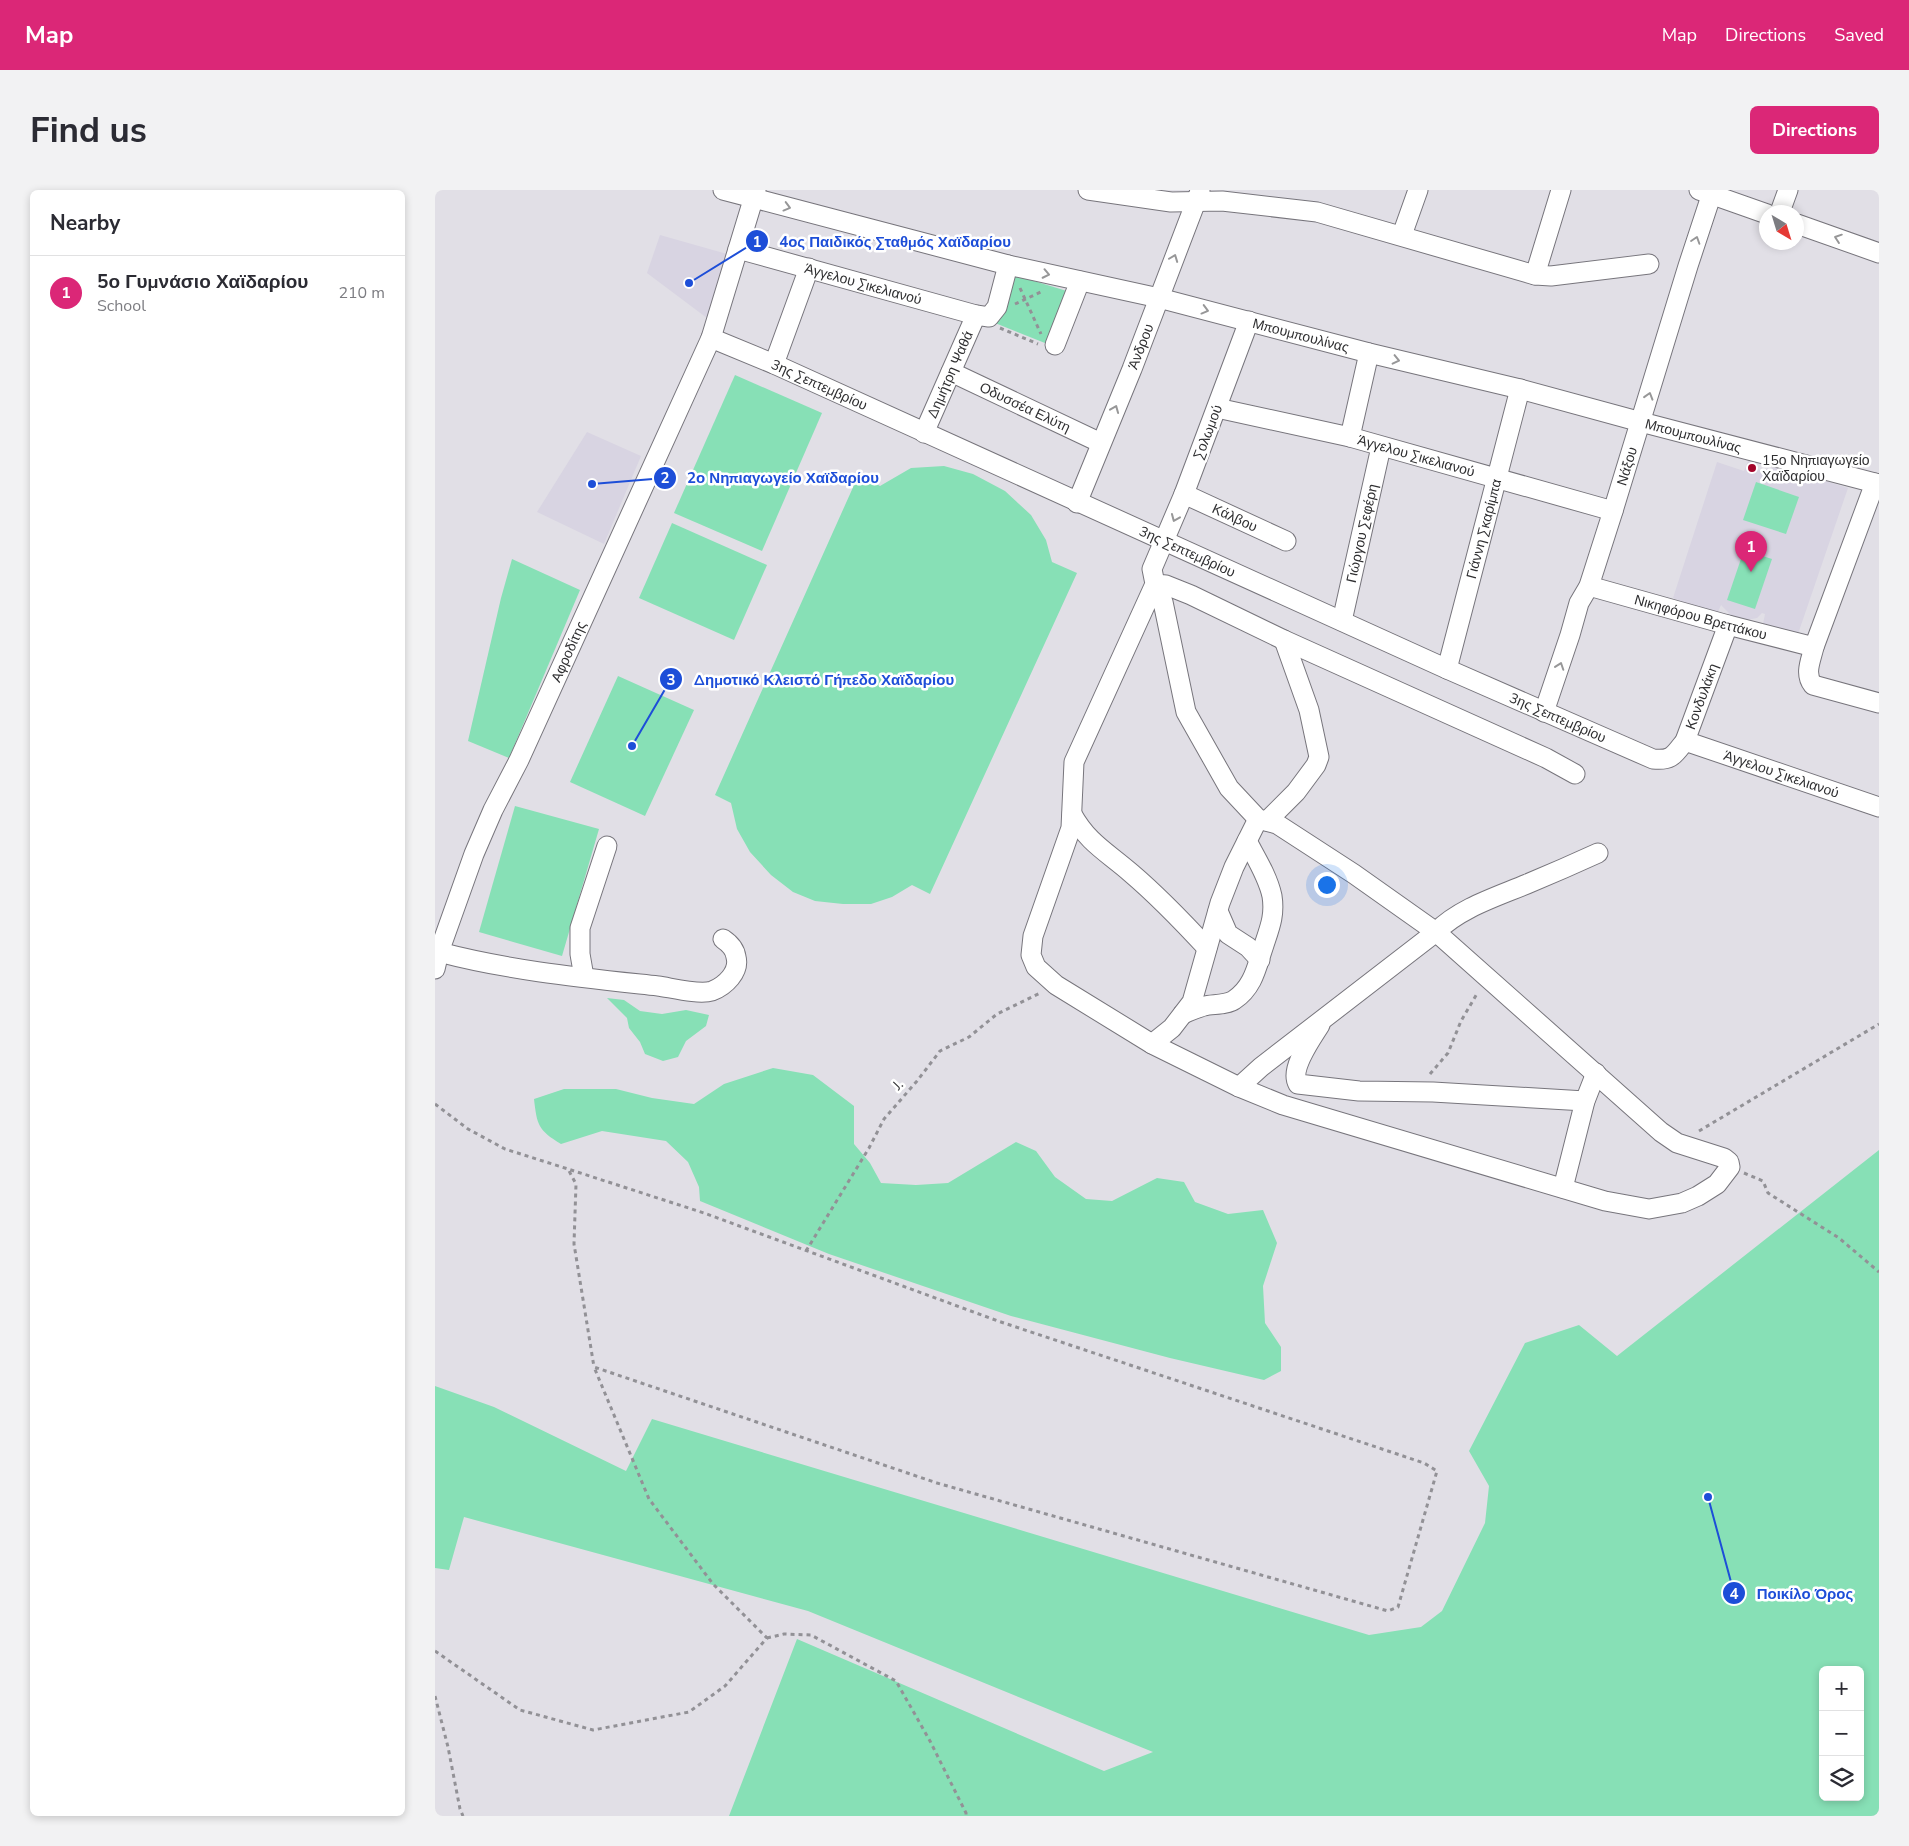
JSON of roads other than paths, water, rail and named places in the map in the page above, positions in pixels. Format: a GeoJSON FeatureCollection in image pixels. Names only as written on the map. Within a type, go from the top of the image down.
{"type":"FeatureCollection","features":[{"type":"Feature","properties":{"kind":"street","name":"Μπουμπουλίνας"},"geometry":{"type":"LineString","coordinates":[[723,190],[755,194],[1010,266],[1159,298],[1369,353],[1520,389],[1877,484]]}},
{"type":"Feature","properties":{"kind":"street"},"geometry":{"type":"LineString","coordinates":[[1088,190],[1171,202],[1198,196],[1222,201],[1317,212],[1535,274],[1551,276],[1649,264]]}},
{"type":"Feature","properties":{"kind":"street"},"geometry":{"type":"LineString","coordinates":[[1402,235],[1418,190]]}},
{"type":"Feature","properties":{"kind":"street"},"geometry":{"type":"LineString","coordinates":[[1535,274],[1561,190]]}},
{"type":"Feature","properties":{"kind":"street"},"geometry":{"type":"LineString","coordinates":[[1783,205],[1788,190]]}},
{"type":"Feature","properties":{"kind":"street"},"geometry":{"type":"LineString","coordinates":[[1708,191],[1759,211]]}},
{"type":"Feature","properties":{"kind":"street","name":"Νάξου"},"geometry":{"type":"LineString","coordinates":[[1544,712],[1579,603],[1589,586],[1613,511],[1688,266],[1708,191]]}},
{"type":"Feature","properties":{"kind":"street","name":"Αφροδίτης"},"geometry":{"type":"LineString","coordinates":[[437,961],[474,854],[493,810],[519,760],[711,338],[755,194]]}},
{"type":"Feature","properties":{"kind":"street","name":"Άνδρου"},"geometry":{"type":"LineString","coordinates":[[1077,503],[1198,196]]}},
{"type":"Feature","properties":{"kind":"street"},"geometry":{"type":"LineString","coordinates":[[1804,226],[1879,253]]}},
{"type":"Feature","properties":{"kind":"street","name":"Άγγελου Σικελιανού"},"geometry":{"type":"LineString","coordinates":[[738,249],[986,314]]}},
{"type":"Feature","properties":{"kind":"street","name":"Δημήτρη Ψαθά"},"geometry":{"type":"LineString","coordinates":[[924,433],[951,372],[986,314],[997,307],[1010,266]]}},
{"type":"Feature","properties":{"kind":"street"},"geometry":{"type":"LineString","coordinates":[[774,364],[809,268]]}},
{"type":"Feature","properties":{"kind":"street"},"geometry":{"type":"LineString","coordinates":[[1052,346],[1074,279]]}},
{"type":"Feature","properties":{"kind":"street","name":"Σολωμού"},"geometry":{"type":"LineString","coordinates":[[1155,584],[1152,568],[1165,542],[1184,494],[1249,321]]}},
{"type":"Feature","properties":{"kind":"street","name":"3ης Σεπτεμβρίου"},"geometry":{"type":"LineString","coordinates":[[711,338],[774,364],[1077,503],[1544,712],[1653,759],[1666,761]]}},
{"type":"Feature","properties":{"kind":"street"},"geometry":{"type":"LineString","coordinates":[[1349,438],[1369,353]]}},
{"type":"Feature","properties":{"kind":"street","name":"Οδυσσέα Ελύτη"},"geometry":{"type":"LineString","coordinates":[[951,372],[1101,443]]}},
{"type":"Feature","properties":{"kind":"street","name":"Γιάννη Σκαρίμπα"},"geometry":{"type":"LineString","coordinates":[[1447,669],[1520,389]]}},
{"type":"Feature","properties":{"kind":"street","name":"Άγγελου Σικελιανού"},"geometry":{"type":"LineString","coordinates":[[1217,408],[1349,438],[1613,511]]}},
{"type":"Feature","properties":{"kind":"street","name":"Γιώργου Σεφέρη"},"geometry":{"type":"LineString","coordinates":[[1342,620],[1381,447]]}},
{"type":"Feature","properties":{"kind":"street"},"geometry":{"type":"LineString","coordinates":[[1877,484],[1814,647],[1808,672],[1809,679],[1813,685],[1879,703]]}},
{"type":"Feature","properties":{"kind":"street","name":"Κάλβου"},"geometry":{"type":"LineString","coordinates":[[1184,494],[1286,541]]}},
{"type":"Feature","properties":{"kind":"street"},"geometry":{"type":"LineString","coordinates":[[1155,584],[1167,585],[1191,595],[1285,640],[1546,758],[1575,774]]}},
{"type":"Feature","properties":{"kind":"street"},"geometry":{"type":"LineString","coordinates":[[1155,584],[1163,602],[1186,712],[1229,788],[1262,820],[1277,824],[1346,869],[1436,932],[1597,1073],[1661,1132],[1677,1142],[1724,1158],[1729,1162],[1729,1167],[1717,1184],[1682,1203],[1649,1209],[1605,1201],[1316,1116],[1239,1087],[1152,1044],[1056,985],[1036,967],[1031,955],[1033,936],[1071,828],[1074,762],[1155,584]]}},
{"type":"Feature","properties":{"kind":"street","name":"Νικηφόρου Βρεττάκου"},"geometry":{"type":"LineString","coordinates":[[1589,586],[1728,626],[1814,647]]}},
{"type":"Feature","properties":{"kind":"street","name":"Κονδυλάκη"},"geometry":{"type":"LineString","coordinates":[[1666,761],[1675,755],[1685,741],[1728,626]]}},
{"type":"Feature","properties":{"kind":"street"},"geometry":{"type":"LineString","coordinates":[[1152,1044],[1171,1028],[1192,1002],[1218,911],[1234,867],[1247,841],[1262,820],[1296,792],[1319,757],[1309,710],[1285,640]]}},
{"type":"Feature","properties":{"kind":"street","name":"Άγγελου Σικελιανού"},"geometry":{"type":"LineString","coordinates":[[1685,741],[1879,807]]}},
{"type":"Feature","properties":{"kind":"street"},"geometry":{"type":"LineString","coordinates":[[1072,814],[1081,830],[1091,841],[1160,899],[1207,948]]}},
{"type":"Feature","properties":{"kind":"street"},"geometry":{"type":"LineString","coordinates":[[1183,1014],[1202,1006],[1233,1002],[1246,990],[1260,960],[1272,925],[1274,913],[1272,895],[1247,841]]}},
{"type":"Feature","properties":{"kind":"street"},"geometry":{"type":"LineString","coordinates":[[584,977],[580,954],[580,928],[607,846]]}},
{"type":"Feature","properties":{"kind":"street"},"geometry":{"type":"LineString","coordinates":[[1239,1087],[1261,1067],[1436,932],[1447,921],[1478,904],[1562,870],[1598,853]]}},
{"type":"Feature","properties":{"kind":"street"},"geometry":{"type":"LineString","coordinates":[[1218,911],[1228,934],[1248,947],[1260,960]]}},
{"type":"Feature","properties":{"kind":"street"},"geometry":{"type":"LineString","coordinates":[[437,961],[466,959],[525,970],[711,991],[727,982],[735,969],[737,959],[735,951],[723,939]]}},
{"type":"Feature","properties":{"kind":"street"},"geometry":{"type":"LineString","coordinates":[[1324,1017],[1297,1066],[1295,1075],[1298,1084],[1359,1091],[1585,1101]]}},
{"type":"Feature","properties":{"kind":"street"},"geometry":{"type":"LineString","coordinates":[[1563,1188],[1585,1101],[1597,1073]]}},
{"type":"Feature","properties":{"kind":"place","name":"4ος Παιδικός Σταθμός Χαϊδαρίου"},"geometry":{"type":"Point","coordinates":[689,283]}},
{"type":"Feature","properties":{"kind":"place","name":"15ο Νηπιαγωγείο Χαϊδαρίου"},"geometry":{"type":"Point","coordinates":[1752,468]}},
{"type":"Feature","properties":{"kind":"place","name":"2ο Νηπιαγωγείο Χαϊδαρίου"},"geometry":{"type":"Point","coordinates":[592,484]}},
{"type":"Feature","properties":{"kind":"place","name":"5ο Γυμνάσιο Χαϊδαρίου"},"geometry":{"type":"Point","coordinates":[1751,572]}},
{"type":"Feature","properties":{"kind":"place","name":"Δημοτικό Κλειστό Γήπεδο Χαϊδαρίου"},"geometry":{"type":"Point","coordinates":[632,746]}},
{"type":"Feature","properties":{"kind":"place","name":"Ποικίλο Όρος"},"geometry":{"type":"Point","coordinates":[1708,1497]}}]}
